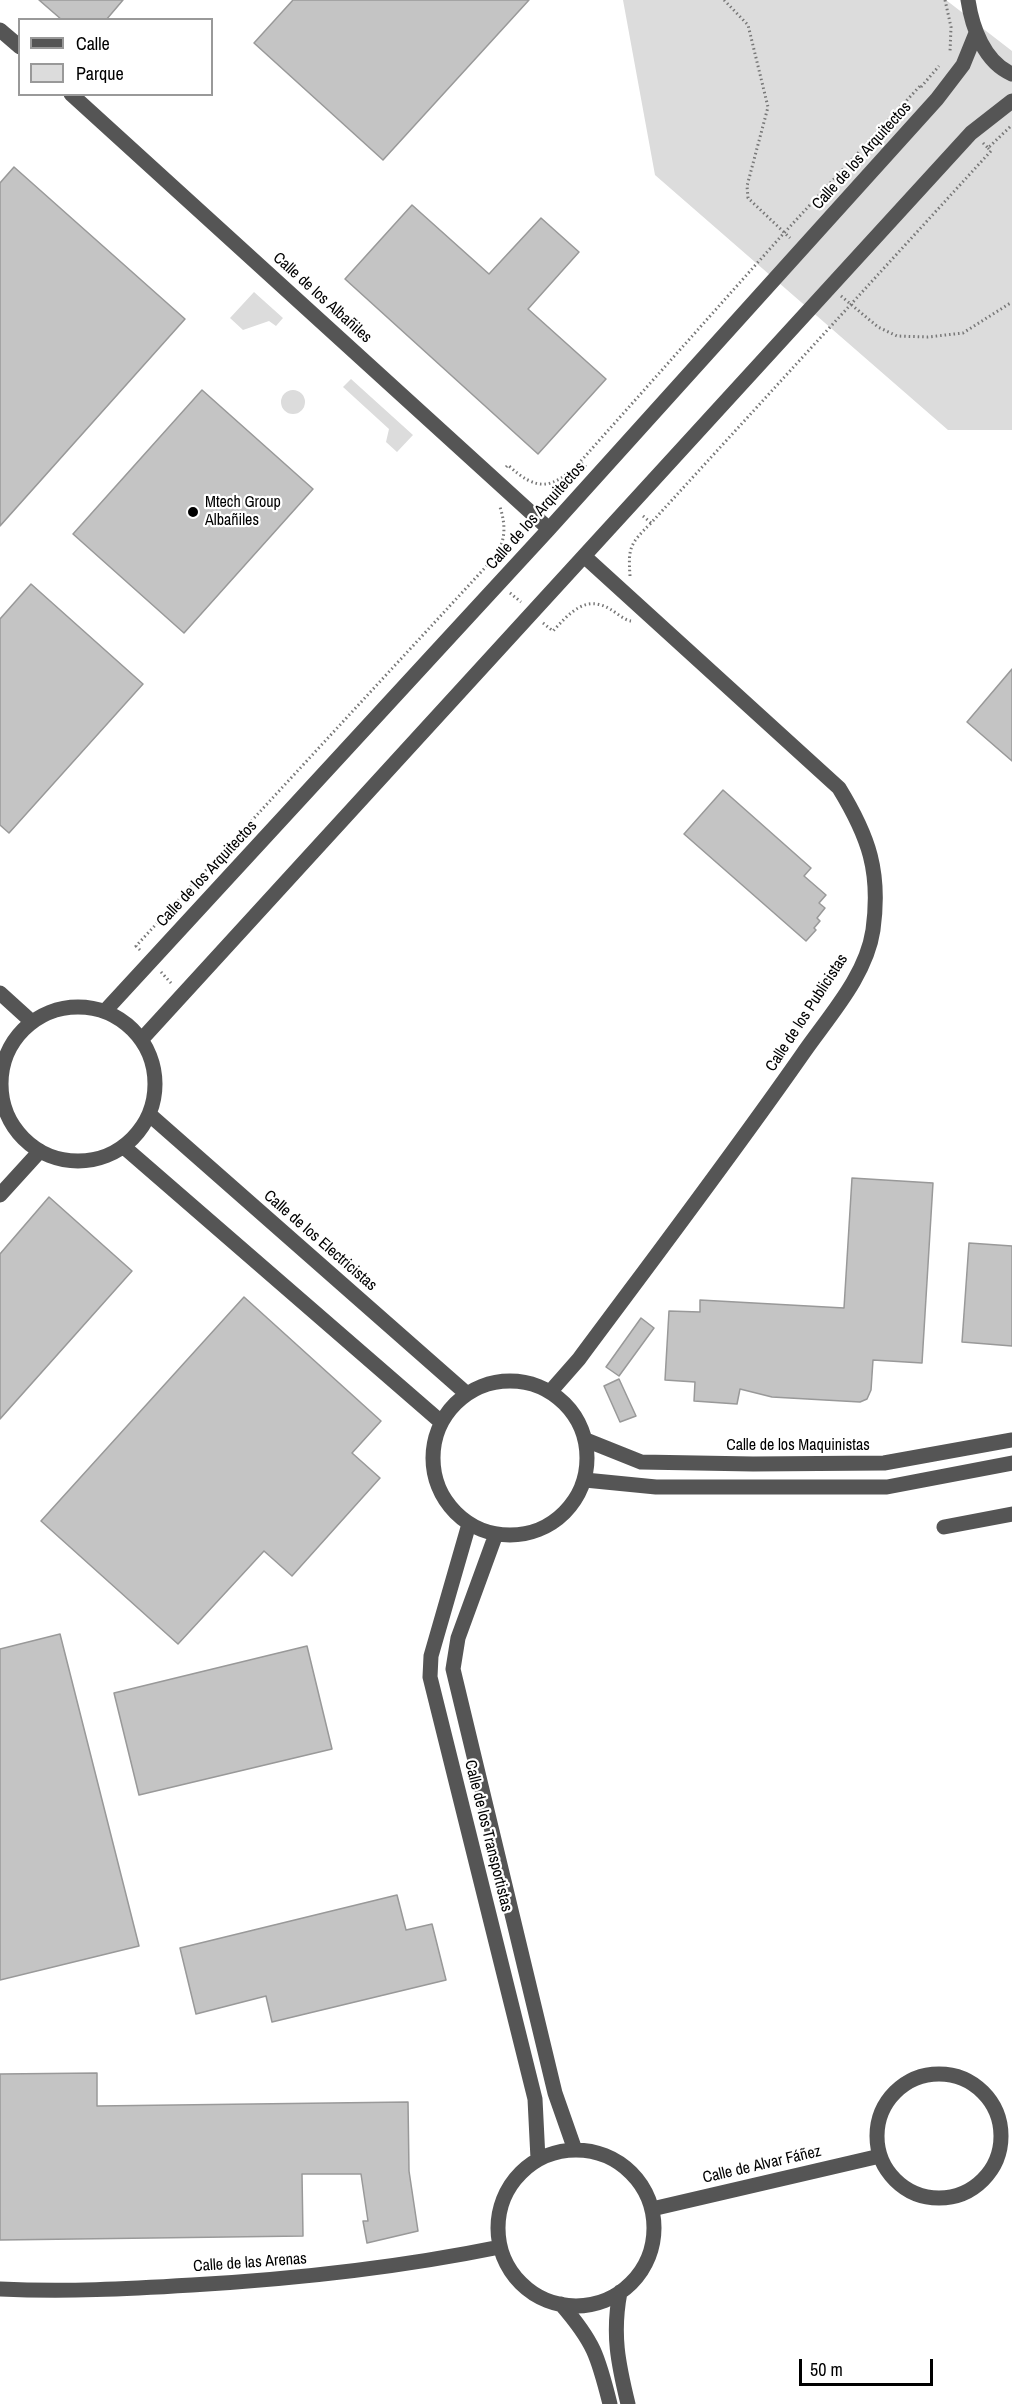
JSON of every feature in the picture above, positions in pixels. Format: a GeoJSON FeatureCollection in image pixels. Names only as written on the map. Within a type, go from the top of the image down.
{"type":"FeatureCollection","features":[{"type":"Feature","properties":{"kind":"street"},"geometry":{"type":"LineString","coordinates":[[968,0],[976,33],[988,54],[1012,74]]}},
{"type":"Feature","properties":{"kind":"street"},"geometry":{"type":"LineString","coordinates":[[0,30],[18,45]]}},
{"type":"Feature","properties":{"kind":"street","name":"Calle de los Arquitectos"},"geometry":{"type":"LineString","coordinates":[[105,1011],[500,583],[937,99],[963,65],[976,33]]}},
{"type":"Feature","properties":{"kind":"street","name":"Calle de los Albañiles"},"geometry":{"type":"LineString","coordinates":[[73,96],[549,529]]}},
{"type":"Feature","properties":{"kind":"street"},"geometry":{"type":"LineString","coordinates":[[142,1039],[971,133],[1012,101]]}},
{"type":"Feature","properties":{"kind":"street","name":"Calle de los Publicistas"},"geometry":{"type":"LineString","coordinates":[[550,1392],[579,1359],[765,1108],[859,972],[873,932],[876,878],[862,825],[839,788],[584,556]]}},
{"type":"Feature","properties":{"kind":"street"},"geometry":{"type":"LineString","coordinates":[[0,993],[32,1022]]}},
{"type":"Feature","properties":{"kind":"street"},"geometry":{"type":"LineString","coordinates":[[80,1006],[105,1011],[125,1022],[142,1039],[153,1063],[156,1089],[150,1115],[139,1132],[124,1147],[105,1157],[83,1161],[60,1159],[40,1151],[4,1119],[1,1092],[5,1042],[32,1022],[55,1010],[80,1006]]}},
{"type":"Feature","properties":{"kind":"street","name":"Calle de los Electricistas"},"geometry":{"type":"LineString","coordinates":[[150,1115],[467,1394]]}},
{"type":"Feature","properties":{"kind":"street"},"geometry":{"type":"LineString","coordinates":[[124,1147],[441,1422]]}},
{"type":"Feature","properties":{"kind":"street"},"geometry":{"type":"LineString","coordinates":[[0,1195],[40,1151]]}},
{"type":"Feature","properties":{"kind":"street"},"geometry":{"type":"LineString","coordinates":[[508,1380],[530,1383],[550,1392],[566,1405],[578,1421],[586,1440],[588,1460],[585,1480],[576,1500],[560,1517],[541,1529],[519,1535],[496,1534],[469,1524],[451,1509],[439,1489],[433,1467],[433,1456],[441,1422],[452,1406],[467,1394],[487,1384],[508,1380]]}},
{"type":"Feature","properties":{"kind":"street","name":"Calle de los Maquinistas"},"geometry":{"type":"LineString","coordinates":[[586,1440],[641,1462],[884,1464],[1012,1440]]}},
{"type":"Feature","properties":{"kind":"street"},"geometry":{"type":"LineString","coordinates":[[585,1480],[656,1487],[887,1487],[1012,1463]]}},
{"type":"Feature","properties":{"kind":"street"},"geometry":{"type":"LineString","coordinates":[[944,1527],[1012,1514]]}},
{"type":"Feature","properties":{"kind":"street","name":"Calle de los Transportistas"},"geometry":{"type":"LineString","coordinates":[[469,1524],[431,1656],[430,1677],[535,2098],[538,2159]]}},
{"type":"Feature","properties":{"kind":"street","name":"Calle de los Transportistas"},"geometry":{"type":"LineString","coordinates":[[496,1534],[458,1638],[453,1669],[555,2093],[575,2150]]}},
{"type":"Feature","properties":{"kind":"street"},"geometry":{"type":"LineString","coordinates":[[939,2073],[958,2076],[982,2091],[999,2115],[1002,2137],[998,2158],[987,2177],[970,2190],[949,2197],[927,2197],[907,2189],[891,2175],[880,2156],[877,2137],[884,2109],[902,2086],[919,2076],[939,2073]]}},
{"type":"Feature","properties":{"kind":"street"},"geometry":{"type":"LineString","coordinates":[[575,2150],[601,2154],[624,2166],[641,2185],[652,2209],[654,2232],[649,2256],[637,2276],[620,2292],[602,2301],[581,2306],[561,2304],[540,2297],[522,2284],[508,2267],[500,2247],[498,2221],[504,2196],[518,2175],[538,2159],[556,2152],[575,2150]]}},
{"type":"Feature","properties":{"kind":"street","name":"Calle de Alvar Fáñez"},"geometry":{"type":"LineString","coordinates":[[652,2209],[880,2156]]}},
{"type":"Feature","properties":{"kind":"street","name":"Calle de las Arenas"},"geometry":{"type":"LineString","coordinates":[[0,2289],[72,2292],[300,2279],[432,2261],[500,2247]]}},
{"type":"Feature","properties":{"kind":"street"},"geometry":{"type":"LineString","coordinates":[[620,2292],[614,2322],[617,2357],[628,2404]]}},
{"type":"Feature","properties":{"kind":"street"},"geometry":{"type":"LineString","coordinates":[[561,2304],[585,2332],[595,2351],[610,2404]]}},
{"type":"Feature","properties":{"kind":"path"},"geometry":{"type":"LineString","coordinates":[[724,0],[748,25],[768,107],[747,186],[748,198],[802,249]]}},
{"type":"Feature","properties":{"kind":"path"},"geometry":{"type":"LineString","coordinates":[[495,479],[508,465],[528,482],[551,483],[562,480],[580,462],[784,233],[950,53],[951,27],[945,0]]}},
{"type":"Feature","properties":{"kind":"path"},"geometry":{"type":"LineString","coordinates":[[920,86],[937,99]]}},
{"type":"Feature","properties":{"kind":"path"},"geometry":{"type":"LineString","coordinates":[[630,577],[629,552],[632,542],[991,151],[988,148]]}},
{"type":"Feature","properties":{"kind":"path"},"geometry":{"type":"LineString","coordinates":[[831,287],[878,327],[897,336],[928,337],[963,333],[1012,302]]}},
{"type":"Feature","properties":{"kind":"path"},"geometry":{"type":"LineString","coordinates":[[580,462],[596,477]]}},
{"type":"Feature","properties":{"kind":"path"},"geometry":{"type":"LineString","coordinates":[[182,995],[136,946],[502,547],[504,534],[500,507],[492,499]]}},
{"type":"Feature","properties":{"kind":"path"},"geometry":{"type":"LineString","coordinates":[[630,506],[651,523]]}},
{"type":"Feature","properties":{"kind":"path"},"geometry":{"type":"LineString","coordinates":[[484,569],[553,632],[573,609],[584,604],[603,605],[629,622],[642,609]]}},
{"type":"Feature","properties":{"kind":"green space"},"geometry":{"type":"Polygon","coordinates":[[[623,0],[946,0],[1012,51],[1012,430],[948,430],[655,175],[623,0]]]}},
{"type":"Feature","properties":{"kind":"green space"},"geometry":{"type":"Polygon","coordinates":[[[254,292],[283,318],[276,326],[269,321],[243,330],[230,318],[254,292]]]}},
{"type":"Feature","properties":{"kind":"green space"},"geometry":{"type":"Polygon","coordinates":[[[351,379],[413,435],[397,452],[386,442],[389,429],[343,387],[351,379]]]}},
{"type":"Feature","properties":{"kind":"green space"},"geometry":{"type":"Polygon","coordinates":[[[293,390],[301,394],[305,402],[301,410],[293,414],[285,410],[281,402],[285,394],[293,390]]]}},
{"type":"Feature","properties":{"kind":"building"},"geometry":{"type":"Polygon","coordinates":[[[39,0],[123,0],[108,18],[60,18],[39,0]]]}},
{"type":"Feature","properties":{"kind":"building"},"geometry":{"type":"Polygon","coordinates":[[[293,0],[529,0],[383,160],[254,43],[293,0]]]}},
{"type":"Feature","properties":{"kind":"building"},"geometry":{"type":"Polygon","coordinates":[[[14,167],[185,319],[0,526],[0,183],[14,167]]]}},
{"type":"Feature","properties":{"kind":"building"},"geometry":{"type":"Polygon","coordinates":[[[412,205],[489,274],[541,218],[579,252],[528,309],[606,379],[538,454],[345,279],[412,205]]]}},
{"type":"Feature","properties":{"kind":"building","name":"Mtech Group Albañiles"},"geometry":{"type":"Polygon","coordinates":[[[202,390],[313,489],[184,633],[73,534],[202,390]]]}},
{"type":"Feature","properties":{"kind":"building"},"geometry":{"type":"Polygon","coordinates":[[[31,584],[143,684],[9,833],[0,825],[0,619],[31,584]]]}},
{"type":"Feature","properties":{"kind":"building"},"geometry":{"type":"Polygon","coordinates":[[[1012,669],[1012,761],[967,722],[1012,669]]]}},
{"type":"Feature","properties":{"kind":"building"},"geometry":{"type":"Polygon","coordinates":[[[723,790],[811,868],[804,876],[826,895],[819,903],[825,908],[817,918],[820,921],[814,928],[816,930],[806,941],[684,834],[723,790]]]}},
{"type":"Feature","properties":{"kind":"building"},"geometry":{"type":"Polygon","coordinates":[[[852,1178],[933,1183],[922,1363],[873,1360],[871,1390],[867,1399],[860,1402],[772,1397],[740,1389],[737,1404],[694,1401],[695,1382],[665,1380],[669,1311],[700,1312],[700,1300],[844,1308],[852,1178]]]}},
{"type":"Feature","properties":{"kind":"building"},"geometry":{"type":"Polygon","coordinates":[[[49,1197],[132,1271],[0,1419],[0,1254],[49,1197]]]}},
{"type":"Feature","properties":{"kind":"building"},"geometry":{"type":"Polygon","coordinates":[[[969,1243],[1012,1246],[1012,1346],[962,1342],[969,1243]]]}},
{"type":"Feature","properties":{"kind":"building"},"geometry":{"type":"Polygon","coordinates":[[[244,1297],[381,1421],[352,1453],[380,1478],[292,1576],[264,1551],[178,1644],[41,1521],[244,1297]]]}},
{"type":"Feature","properties":{"kind":"building"},"geometry":{"type":"Polygon","coordinates":[[[641,1318],[654,1328],[619,1376],[606,1367],[641,1318]]]}},
{"type":"Feature","properties":{"kind":"building"},"geometry":{"type":"Polygon","coordinates":[[[619,1379],[636,1416],[620,1422],[604,1386],[619,1379]]]}},
{"type":"Feature","properties":{"kind":"building"},"geometry":{"type":"Polygon","coordinates":[[[60,1634],[139,1946],[0,1980],[0,1649],[60,1634]]]}},
{"type":"Feature","properties":{"kind":"building"},"geometry":{"type":"Polygon","coordinates":[[[307,1646],[332,1749],[139,1795],[114,1693],[307,1646]]]}},
{"type":"Feature","properties":{"kind":"building"},"geometry":{"type":"Polygon","coordinates":[[[397,1895],[406,1930],[432,1924],[446,1980],[272,2022],[266,1996],[196,2014],[180,1948],[397,1895]]]}},
{"type":"Feature","properties":{"kind":"building"},"geometry":{"type":"Polygon","coordinates":[[[97,2073],[97,2106],[408,2102],[409,2171],[418,2231],[367,2243],[363,2221],[368,2221],[361,2174],[302,2174],[303,2236],[0,2240],[0,2074],[97,2073]]]}},
{"type":"Feature","properties":{"kind":"place","name":"Mtech Group Albañiles"},"geometry":{"type":"Point","coordinates":[193,512]}}]}
